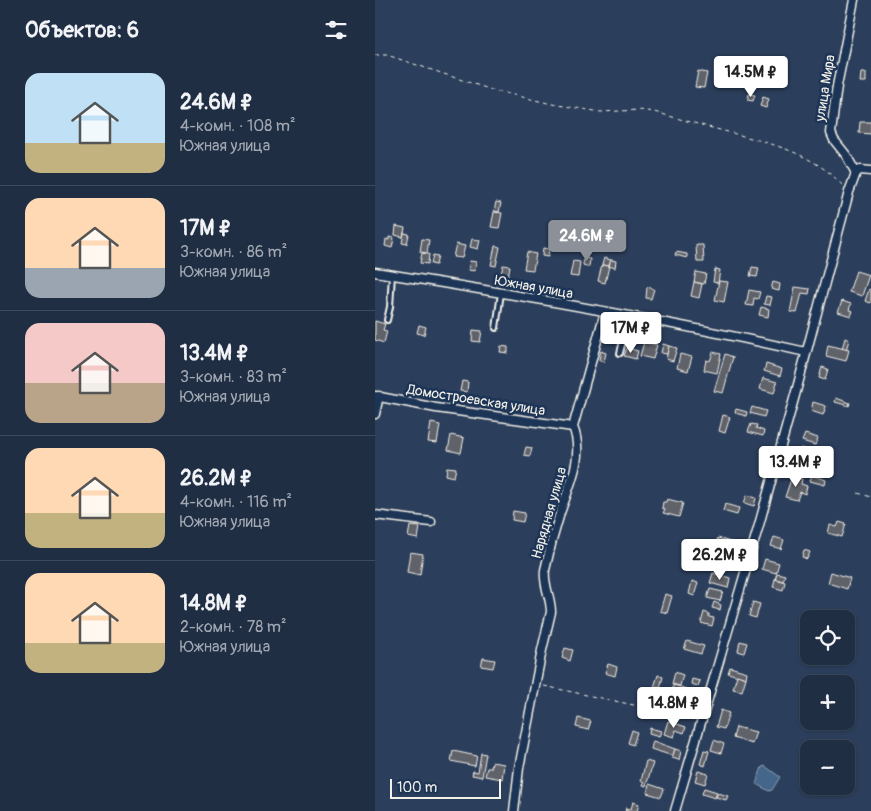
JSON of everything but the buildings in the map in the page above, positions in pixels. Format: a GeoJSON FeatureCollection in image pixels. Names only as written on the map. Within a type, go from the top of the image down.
{"type":"FeatureCollection","features":[{"type":"Feature","properties":{"kind":"street","name":"улица Мира"},"geometry":{"type":"LineString","coordinates":[[854,0],[837,86],[831,133],[856,173]]}},
{"type":"Feature","properties":{"kind":"street"},"geometry":{"type":"LineString","coordinates":[[675,811],[762,516],[852,181],[860,170],[871,171]]}},
{"type":"Feature","properties":{"kind":"street","name":"Южная улица"},"geometry":{"type":"LineString","coordinates":[[375,272],[751,339],[806,352]]}},
{"type":"Feature","properties":{"kind":"street","name":"Нарядная улица"},"geometry":{"type":"LineString","coordinates":[[513,811],[519,768],[551,612],[545,588],[545,572],[560,514],[572,481],[577,456],[577,435],[573,427],[605,312]]}},
{"type":"Feature","properties":{"kind":"street"},"geometry":{"type":"LineString","coordinates":[[375,414],[377,396]]}},
{"type":"Feature","properties":{"kind":"street","name":"Домостроевская улица"},"geometry":{"type":"LineString","coordinates":[[377,396],[436,408],[573,427]]}},
{"type":"Feature","properties":{"kind":"street"},"geometry":{"type":"LineString","coordinates":[[375,515],[431,522]]}},
{"type":"Feature","properties":{"kind":"lane"},"geometry":{"type":"LineString","coordinates":[[387,320],[390,307],[392,275]]}},
{"type":"Feature","properties":{"kind":"lane"},"geometry":{"type":"LineString","coordinates":[[496,328],[501,293]]}},
{"type":"Feature","properties":{"kind":"lane"},"geometry":{"type":"LineString","coordinates":[[620,353],[629,317]]}},
{"type":"Feature","properties":{"kind":"path"},"geometry":{"type":"LineString","coordinates":[[375,55],[387,55],[492,90],[552,104],[601,112],[639,110],[653,112],[759,140],[806,158],[829,172],[849,192]]}},
{"type":"Feature","properties":{"kind":"path"},"geometry":{"type":"LineString","coordinates":[[858,493],[871,497]]}},
{"type":"Feature","properties":{"kind":"path"},"geometry":{"type":"LineString","coordinates":[[535,685],[550,686],[701,722]]}},
{"type":"Feature","properties":{"kind":"water"},"geometry":{"type":"Polygon","coordinates":[[[765,766],[780,777],[772,790],[769,791],[756,784],[762,767],[765,766]]]}}]}
